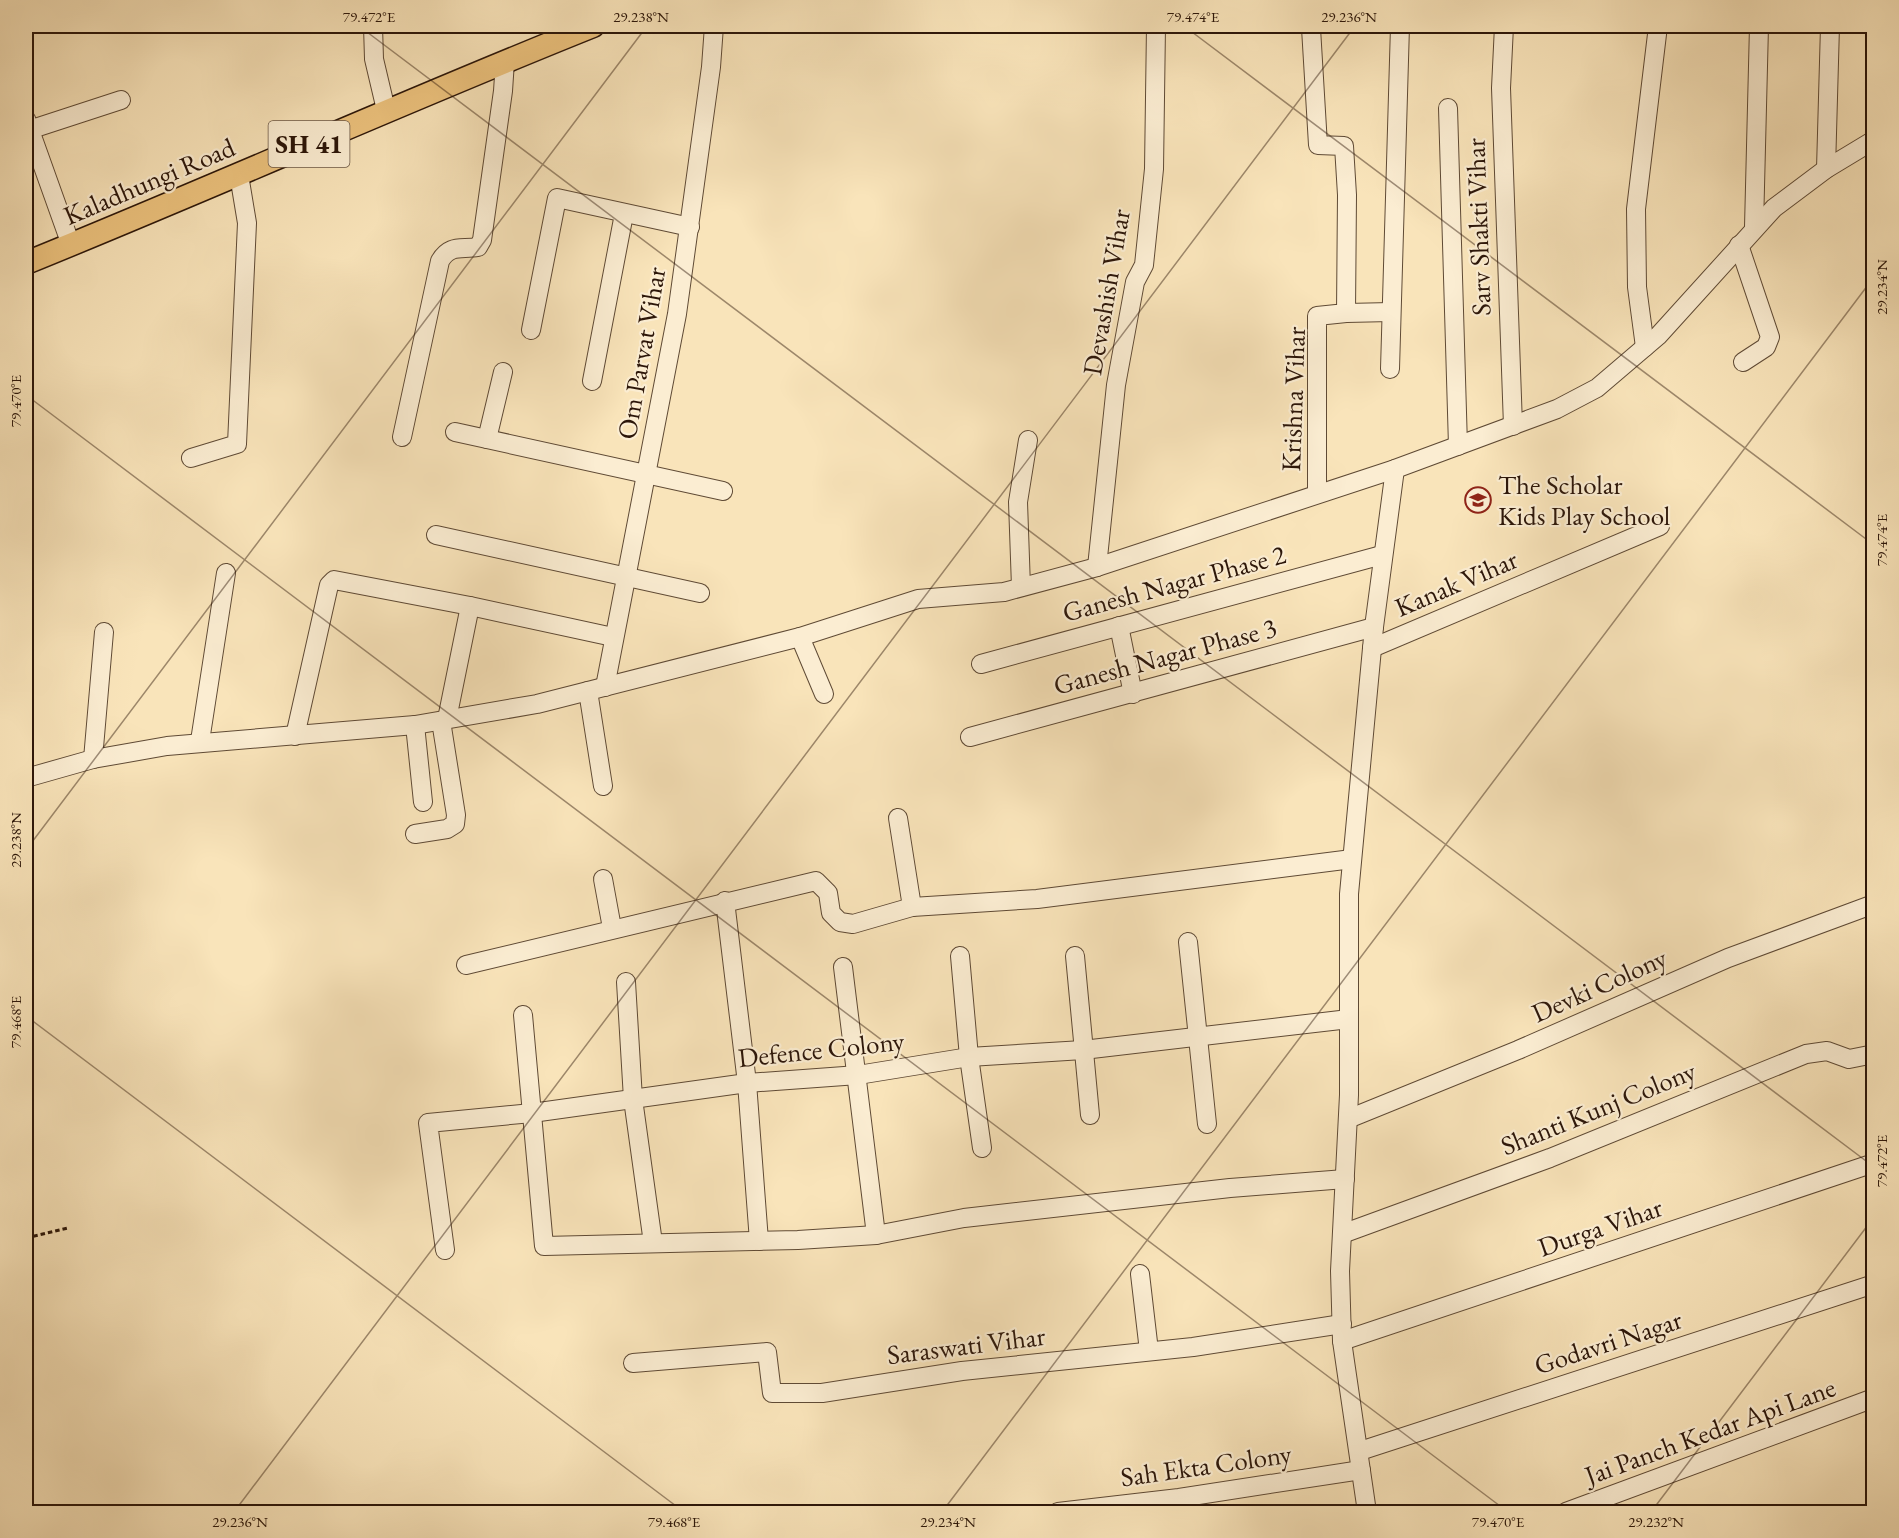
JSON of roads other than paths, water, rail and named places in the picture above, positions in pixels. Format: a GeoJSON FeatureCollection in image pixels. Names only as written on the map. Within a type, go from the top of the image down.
{"type":"FeatureCollection","features":[{"type":"Feature","properties":{"kind":"main road","name":"Kaladhungi Road"},"geometry":{"type":"LineString","coordinates":[[26,263],[239,175],[386,110],[593,26]]}},
{"type":"Feature","properties":{"kind":"street"},"geometry":{"type":"LineString","coordinates":[[374,26],[374,59],[386,110]]}},
{"type":"Feature","properties":{"kind":"street","name":"Om Parvat Vihar"},"geometry":{"type":"LineString","coordinates":[[603,786],[597,689],[613,638],[677,314],[690,227],[714,26]]}},
{"type":"Feature","properties":{"kind":"street","name":"Devashish Vihar"},"geometry":{"type":"LineString","coordinates":[[1097,567],[1116,385],[1135,282],[1144,265],[1154,169],[1156,26]]}},
{"type":"Feature","properties":{"kind":"street"},"geometry":{"type":"LineString","coordinates":[[1390,369],[1400,26]]}},
{"type":"Feature","properties":{"kind":"street","name":"Sarv Shakti Vihar"},"geometry":{"type":"LineString","coordinates":[[1504,26],[1501,88],[1513,426]]}},
{"type":"Feature","properties":{"kind":"street"},"geometry":{"type":"LineString","coordinates":[[1645,346],[1637,287],[1636,209],[1658,26]]}},
{"type":"Feature","properties":{"kind":"street"},"geometry":{"type":"LineString","coordinates":[[1754,227],[1759,26]]}},
{"type":"Feature","properties":{"kind":"street"},"geometry":{"type":"LineString","coordinates":[[1826,169],[1830,26]]}},
{"type":"Feature","properties":{"kind":"street","name":"Krishna Vihar"},"geometry":{"type":"LineString","coordinates":[[1311,28],[1318,145],[1344,146],[1347,195],[1346,312],[1317,316],[1317,494]]}},
{"type":"Feature","properties":{"kind":"street"},"geometry":{"type":"LineString","coordinates":[[402,437],[440,261],[446,251],[453,248],[478,247],[482,240],[503,91],[504,61]]}},
{"type":"Feature","properties":{"kind":"street"},"geometry":{"type":"LineString","coordinates":[[71,245],[27,124],[121,100]]}},
{"type":"Feature","properties":{"kind":"street"},"geometry":{"type":"LineString","coordinates":[[1448,108],[1458,446]]}},
{"type":"Feature","properties":{"kind":"street"},"geometry":{"type":"LineString","coordinates":[[26,778],[93,759],[200,741],[295,736],[415,725],[497,712],[800,637],[918,599],[1004,592],[1097,567],[1395,469],[1557,409],[1597,388],[1645,346],[1774,208],[1826,169],[1874,140]]}},
{"type":"Feature","properties":{"kind":"street"},"geometry":{"type":"LineString","coordinates":[[191,458],[237,444],[247,223],[239,175]]}},
{"type":"Feature","properties":{"kind":"street"},"geometry":{"type":"LineString","coordinates":[[531,330],[557,198],[690,227]]}},
{"type":"Feature","properties":{"kind":"street"},"geometry":{"type":"LineString","coordinates":[[592,381],[624,214]]}},
{"type":"Feature","properties":{"kind":"street"},"geometry":{"type":"LineString","coordinates":[[1739,245],[1770,338],[1766,347],[1743,362]]}},
{"type":"Feature","properties":{"kind":"street"},"geometry":{"type":"LineString","coordinates":[[1346,312],[1390,312]]}},
{"type":"Feature","properties":{"kind":"street"},"geometry":{"type":"LineString","coordinates":[[487,439],[503,372]]}},
{"type":"Feature","properties":{"kind":"street"},"geometry":{"type":"LineString","coordinates":[[455,432],[723,491]]}},
{"type":"Feature","properties":{"kind":"street"},"geometry":{"type":"LineString","coordinates":[[1021,587],[1018,502],[1028,440]]}},
{"type":"Feature","properties":{"kind":"street"},"geometry":{"type":"LineString","coordinates":[[1367,1512],[1342,1333],[1342,1234],[1348,1119],[1349,894],[1374,627],[1395,469]]}},
{"type":"Feature","properties":{"kind":"street","name":"Kanak Vihar"},"geometry":{"type":"LineString","coordinates":[[1372,648],[1660,525]]}},
{"type":"Feature","properties":{"kind":"street"},"geometry":{"type":"LineString","coordinates":[[436,535],[700,593]]}},
{"type":"Feature","properties":{"kind":"street","name":"Ganesh Nagar Phase 2"},"geometry":{"type":"LineString","coordinates":[[981,664],[1382,555]]}},
{"type":"Feature","properties":{"kind":"street"},"geometry":{"type":"LineString","coordinates":[[200,741],[225,573]]}},
{"type":"Feature","properties":{"kind":"street"},"geometry":{"type":"LineString","coordinates":[[295,736],[329,585],[334,580],[470,606],[613,638]]}},
{"type":"Feature","properties":{"kind":"street"},"geometry":{"type":"LineString","coordinates":[[414,834],[447,829],[455,824],[456,816],[444,720],[470,606]]}},
{"type":"Feature","properties":{"kind":"street"},"geometry":{"type":"LineString","coordinates":[[1119,626],[1132,694]]}},
{"type":"Feature","properties":{"kind":"street","name":"Ganesh Nagar Phase 3"},"geometry":{"type":"LineString","coordinates":[[970,737],[1374,627]]}},
{"type":"Feature","properties":{"kind":"street"},"geometry":{"type":"LineString","coordinates":[[93,759],[104,632]]}},
{"type":"Feature","properties":{"kind":"street"},"geometry":{"type":"LineString","coordinates":[[800,637],[824,694]]}},
{"type":"Feature","properties":{"kind":"street"},"geometry":{"type":"LineString","coordinates":[[415,725],[423,802]]}},
{"type":"Feature","properties":{"kind":"street"},"geometry":{"type":"LineString","coordinates":[[898,818],[912,907]]}},
{"type":"Feature","properties":{"kind":"street"},"geometry":{"type":"LineString","coordinates":[[466,964],[725,901],[816,882],[828,893],[831,913],[840,922],[853,924],[912,907],[1037,899],[1352,859]]}},
{"type":"Feature","properties":{"kind":"street"},"geometry":{"type":"LineString","coordinates":[[603,879],[612,928]]}},
{"type":"Feature","properties":{"kind":"street"},"geometry":{"type":"LineString","coordinates":[[725,901],[747,1083],[759,1241]]}},
{"type":"Feature","properties":{"kind":"street","name":"Devki Colony"},"geometry":{"type":"LineString","coordinates":[[1348,1119],[1518,1050],[1728,958],[1874,904]]}},
{"type":"Feature","properties":{"kind":"street"},"geometry":{"type":"LineString","coordinates":[[1188,942],[1207,1124]]}},
{"type":"Feature","properties":{"kind":"street"},"geometry":{"type":"LineString","coordinates":[[960,956],[969,1058],[982,1148]]}},
{"type":"Feature","properties":{"kind":"street"},"geometry":{"type":"LineString","coordinates":[[1075,956],[1090,1115]]}},
{"type":"Feature","properties":{"kind":"street"},"geometry":{"type":"LineString","coordinates":[[843,967],[876,1235]]}},
{"type":"Feature","properties":{"kind":"street"},"geometry":{"type":"LineString","coordinates":[[626,982],[633,1100],[652,1243]]}},
{"type":"Feature","properties":{"kind":"street"},"geometry":{"type":"LineString","coordinates":[[523,1015],[544,1246],[759,1241],[876,1235],[964,1218],[1230,1188],[1345,1179]]}},
{"type":"Feature","properties":{"kind":"street","name":"Defence Colony"},"geometry":{"type":"LineString","coordinates":[[445,1250],[428,1123],[532,1113],[747,1083],[858,1075],[969,1058],[1083,1050],[1349,1019]]}},
{"type":"Feature","properties":{"kind":"street","name":"Shanti Kunj Colony"},"geometry":{"type":"LineString","coordinates":[[1342,1234],[1550,1158],[1806,1054],[1827,1051],[1849,1059],[1874,1054]]}},
{"type":"Feature","properties":{"kind":"street","name":"Durga Vihar"},"geometry":{"type":"LineString","coordinates":[[1342,1333],[1874,1162]]}},
{"type":"Feature","properties":{"kind":"street"},"geometry":{"type":"LineString","coordinates":[[1140,1274],[1149,1351]]}},
{"type":"Feature","properties":{"kind":"street","name":"Godavri Nagar"},"geometry":{"type":"LineString","coordinates":[[1360,1451],[1874,1284]]}},
{"type":"Feature","properties":{"kind":"street","name":"Saraswati Vihar"},"geometry":{"type":"LineString","coordinates":[[633,1363],[767,1352],[772,1393],[822,1393],[962,1371],[1342,1333]]}},
{"type":"Feature","properties":{"kind":"street","name":"Jai Panch Kedar Api Lane"},"geometry":{"type":"LineString","coordinates":[[1566,1512],[1874,1398]]}},
{"type":"Feature","properties":{"kind":"street","name":"Sah Ekta Colony"},"geometry":{"type":"LineString","coordinates":[[1058,1512],[1179,1498],[1361,1470]]}},
{"type":"Feature","properties":{"kind":"place","name":"The Scholar Kids Play School"},"geometry":{"type":"Point","coordinates":[1478,500]}}]}
